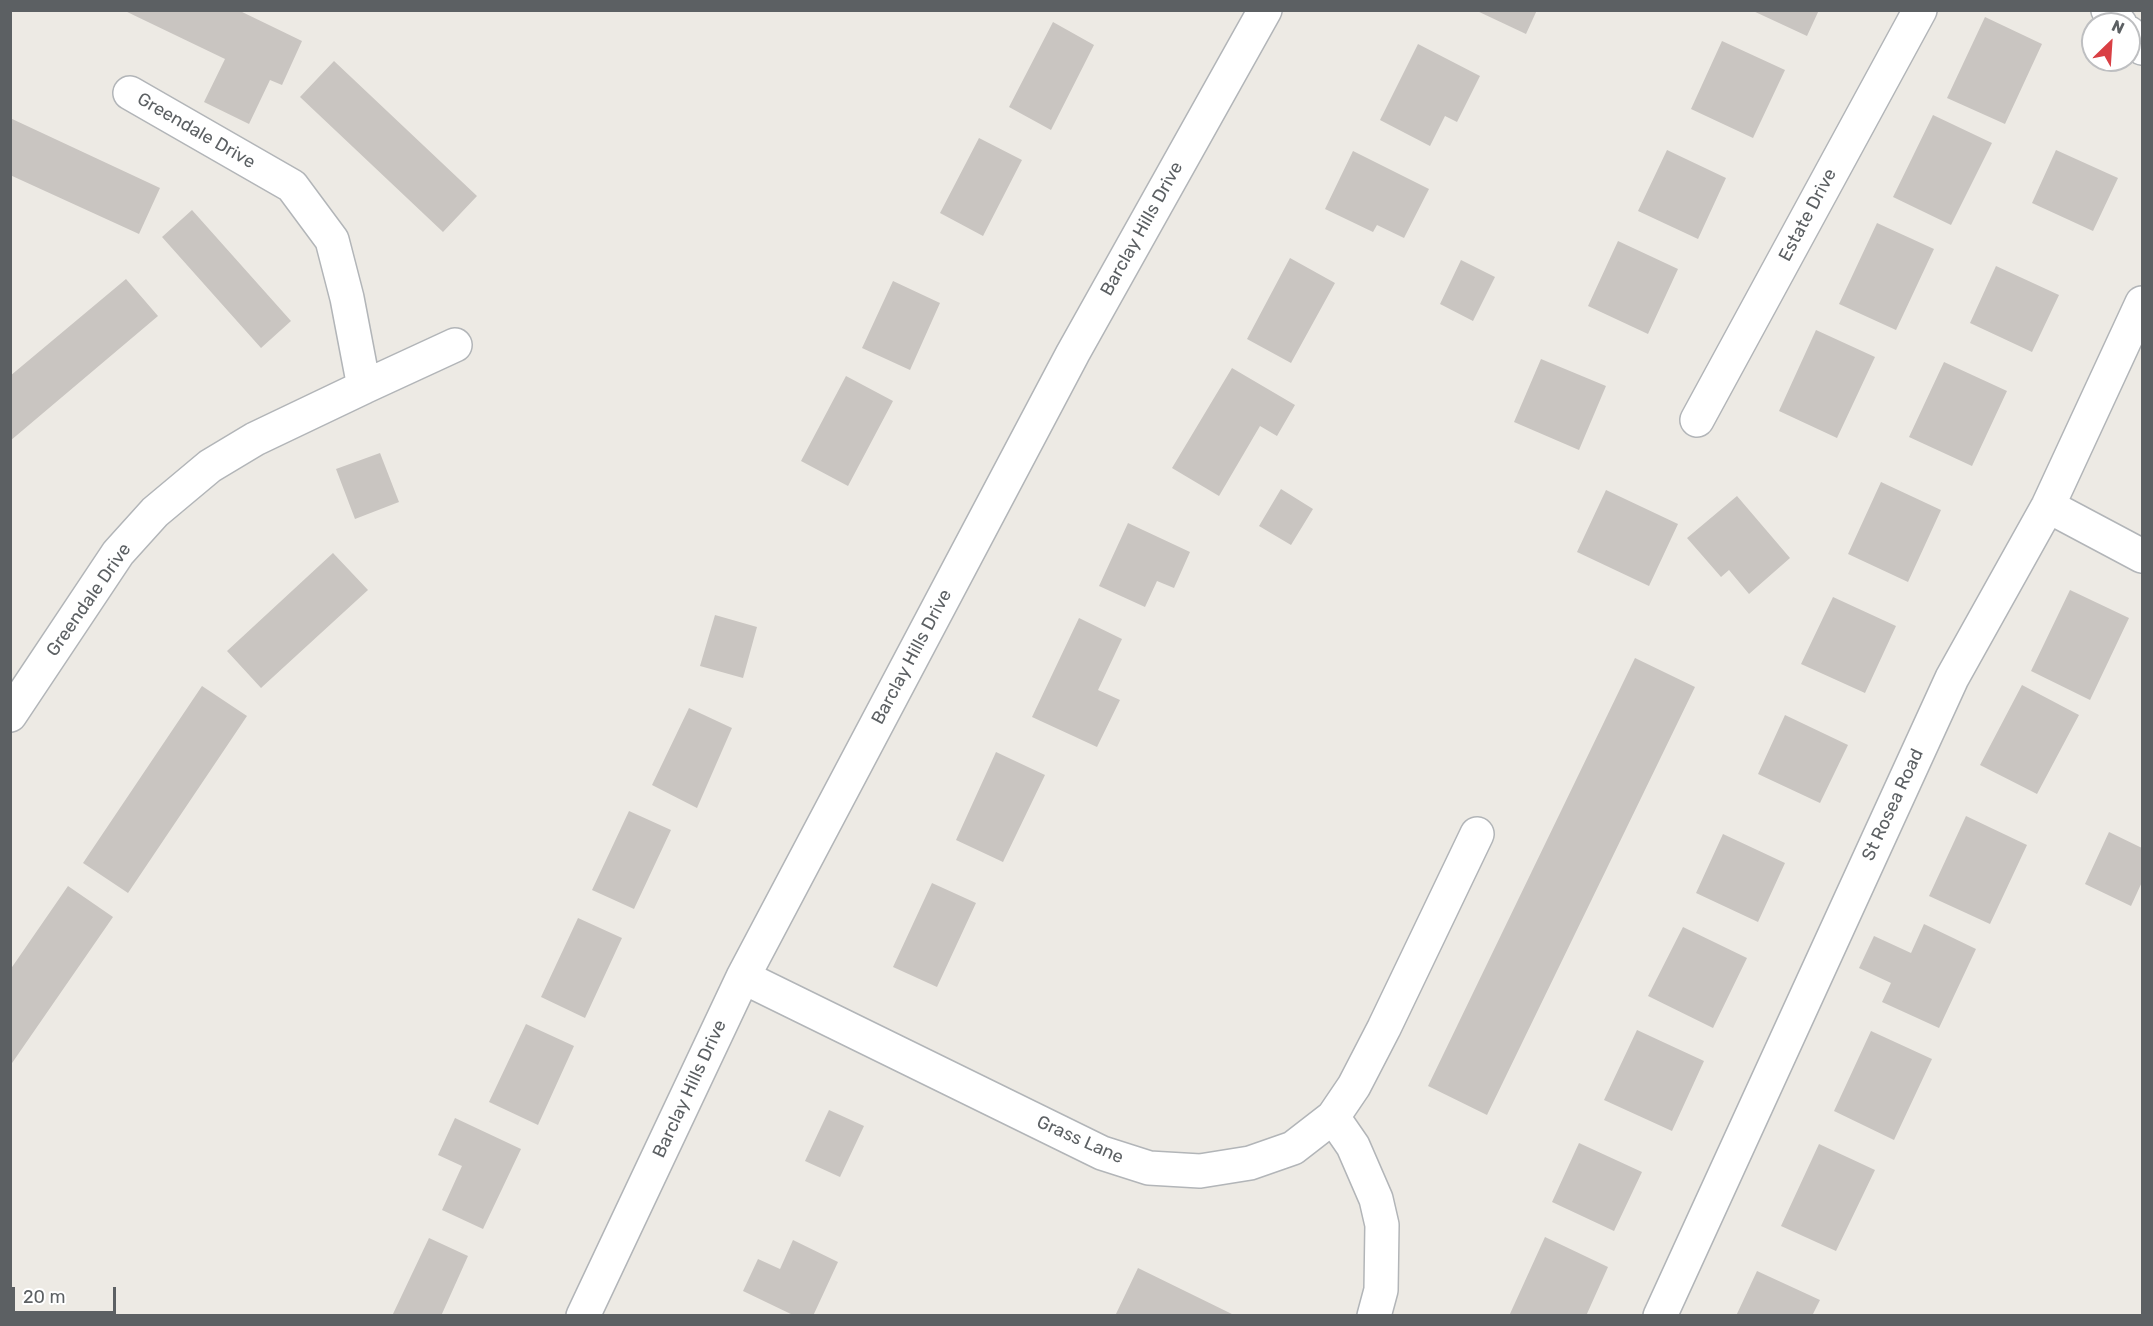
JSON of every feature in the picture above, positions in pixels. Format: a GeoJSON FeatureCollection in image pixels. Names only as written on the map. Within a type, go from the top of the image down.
{"type":"FeatureCollection","features":[{"type":"Feature","properties":{"kind":"street","name":"Barclay Hills Drive"},"geometry":{"type":"LineString","coordinates":[[583,1316],[743,977],[1073,353],[1265,10]]}},
{"type":"Feature","properties":{"kind":"street","name":"Estate Drive"},"geometry":{"type":"LineString","coordinates":[[1697,420],[1920,10]]}},
{"type":"Feature","properties":{"kind":"street","name":"Greendale Drive"},"geometry":{"type":"LineString","coordinates":[[130,93],[292,186],[332,240],[347,298],[364,387]]}},
{"type":"Feature","properties":{"kind":"street","name":"St Rosea Road"},"geometry":{"type":"LineString","coordinates":[[1660,1316],[1952,678],[2048,506],[2142,303]]}},
{"type":"Feature","properties":{"kind":"street","name":"Greendale Drive"},"geometry":{"type":"LineString","coordinates":[[10,715],[117,553],[155,512],[210,466],[255,439],[455,345]]}},
{"type":"Feature","properties":{"kind":"street"},"geometry":{"type":"LineString","coordinates":[[2048,506],[2142,556]]}},
{"type":"Feature","properties":{"kind":"street","name":"Grass Lane"},"geometry":{"type":"LineString","coordinates":[[743,977],[1102,1153],[1149,1168],[1200,1172],[1250,1163],[1293,1148],[1333,1117],[1354,1086],[1379,1038],[1477,834]]}},
{"type":"Feature","properties":{"kind":"street"},"geometry":{"type":"LineString","coordinates":[[1333,1117],[1353,1146],[1376,1199],[1382,1225],[1380,1290],[1374,1316]]}},
{"type":"Feature","properties":{"kind":"building"},"geometry":{"type":"Polygon","coordinates":[[[123,10],[238,10],[302,41],[282,85],[270,80],[249,124],[204,102],[225,59],[123,10]]]}},
{"type":"Feature","properties":{"kind":"building"},"geometry":{"type":"Polygon","coordinates":[[[1475,10],[1537,10],[1526,34],[1475,10]]]}},
{"type":"Feature","properties":{"kind":"building"},"geometry":{"type":"Polygon","coordinates":[[[1751,10],[1819,10],[1807,36],[1751,10]]]}},
{"type":"Feature","properties":{"kind":"building"},"geometry":{"type":"Polygon","coordinates":[[[1985,17],[2042,44],[2005,124],[1947,98],[1985,17]]]}},
{"type":"Feature","properties":{"kind":"building"},"geometry":{"type":"Polygon","coordinates":[[[1053,22],[1094,45],[1051,130],[1009,107],[1053,22]]]}},
{"type":"Feature","properties":{"kind":"building"},"geometry":{"type":"Polygon","coordinates":[[[1722,41],[1785,70],[1753,138],[1691,109],[1722,41]]]}},
{"type":"Feature","properties":{"kind":"building"},"geometry":{"type":"Polygon","coordinates":[[[1418,44],[1480,76],[1457,122],[1445,116],[1430,146],[1380,120],[1418,44]]]}},
{"type":"Feature","properties":{"kind":"building"},"geometry":{"type":"Polygon","coordinates":[[[334,61],[477,196],[443,232],[300,97],[334,61]]]}},
{"type":"Feature","properties":{"kind":"building"},"geometry":{"type":"Polygon","coordinates":[[[1933,115],[1992,143],[1951,225],[1893,197],[1933,115]]]}},
{"type":"Feature","properties":{"kind":"building"},"geometry":{"type":"Polygon","coordinates":[[[10,118],[160,188],[139,234],[10,175],[10,118]]]}},
{"type":"Feature","properties":{"kind":"building"},"geometry":{"type":"Polygon","coordinates":[[[979,138],[1022,160],[983,236],[940,213],[979,138]]]}},
{"type":"Feature","properties":{"kind":"building"},"geometry":{"type":"Polygon","coordinates":[[[1667,150],[1726,178],[1698,239],[1638,211],[1667,150]]]}},
{"type":"Feature","properties":{"kind":"building"},"geometry":{"type":"Polygon","coordinates":[[[2056,150],[2118,178],[2093,231],[2032,203],[2056,150]]]}},
{"type":"Feature","properties":{"kind":"building"},"geometry":{"type":"Polygon","coordinates":[[[1353,151],[1429,189],[1404,238],[1377,225],[1373,232],[1325,209],[1353,151]]]}},
{"type":"Feature","properties":{"kind":"building"},"geometry":{"type":"Polygon","coordinates":[[[192,210],[291,321],[261,348],[162,237],[192,210]]]}},
{"type":"Feature","properties":{"kind":"building"},"geometry":{"type":"Polygon","coordinates":[[[1877,223],[1934,249],[1896,330],[1839,304],[1877,223]]]}},
{"type":"Feature","properties":{"kind":"building"},"geometry":{"type":"Polygon","coordinates":[[[1618,241],[1678,269],[1648,334],[1588,306],[1618,241]]]}},
{"type":"Feature","properties":{"kind":"building"},"geometry":{"type":"Polygon","coordinates":[[[1290,258],[1335,283],[1291,363],[1247,339],[1290,258]]]}},
{"type":"Feature","properties":{"kind":"building"},"geometry":{"type":"Polygon","coordinates":[[[1461,260],[1495,277],[1473,321],[1440,304],[1461,260]]]}},
{"type":"Feature","properties":{"kind":"building"},"geometry":{"type":"Polygon","coordinates":[[[1996,266],[2059,295],[2032,352],[1970,323],[1996,266]]]}},
{"type":"Feature","properties":{"kind":"building"},"geometry":{"type":"Polygon","coordinates":[[[126,279],[158,316],[10,441],[10,376],[126,279]]]}},
{"type":"Feature","properties":{"kind":"building"},"geometry":{"type":"Polygon","coordinates":[[[893,281],[940,303],[910,370],[862,348],[893,281]]]}},
{"type":"Feature","properties":{"kind":"building"},"geometry":{"type":"Polygon","coordinates":[[[1816,330],[1875,357],[1837,438],[1779,411],[1816,330]]]}},
{"type":"Feature","properties":{"kind":"building"},"geometry":{"type":"Polygon","coordinates":[[[1541,359],[1606,386],[1579,450],[1514,422],[1541,359]]]}},
{"type":"Feature","properties":{"kind":"building"},"geometry":{"type":"Polygon","coordinates":[[[1944,362],[2007,391],[1972,466],[1909,437],[1944,362]]]}},
{"type":"Feature","properties":{"kind":"building"},"geometry":{"type":"Polygon","coordinates":[[[1232,368],[1295,405],[1277,436],[1260,426],[1219,496],[1172,468],[1232,368]]]}},
{"type":"Feature","properties":{"kind":"building"},"geometry":{"type":"Polygon","coordinates":[[[846,376],[893,401],[848,486],[801,461],[846,376]]]}},
{"type":"Feature","properties":{"kind":"building"},"geometry":{"type":"Polygon","coordinates":[[[380,453],[399,502],[355,519],[336,469],[380,453]]]}},
{"type":"Feature","properties":{"kind":"building"},"geometry":{"type":"Polygon","coordinates":[[[1881,482],[1941,510],[1908,582],[1848,554],[1881,482]]]}},
{"type":"Feature","properties":{"kind":"building"},"geometry":{"type":"Polygon","coordinates":[[[1281,489],[1313,509],[1291,545],[1259,526],[1281,489]]]}},
{"type":"Feature","properties":{"kind":"building"},"geometry":{"type":"Polygon","coordinates":[[[1606,490],[1678,524],[1649,586],[1577,552],[1606,490]]]}},
{"type":"Feature","properties":{"kind":"building"},"geometry":{"type":"Polygon","coordinates":[[[1737,496],[1790,558],[1749,594],[1729,570],[1721,577],[1687,538],[1737,496]]]}},
{"type":"Feature","properties":{"kind":"building"},"geometry":{"type":"Polygon","coordinates":[[[1128,523],[1190,552],[1174,588],[1157,581],[1145,607],[1099,586],[1128,523]]]}},
{"type":"Feature","properties":{"kind":"building"},"geometry":{"type":"Polygon","coordinates":[[[333,553],[368,590],[261,688],[227,651],[333,553]]]}},
{"type":"Feature","properties":{"kind":"building"},"geometry":{"type":"Polygon","coordinates":[[[2070,590],[2129,618],[2090,700],[2031,671],[2070,590]]]}},
{"type":"Feature","properties":{"kind":"building"},"geometry":{"type":"Polygon","coordinates":[[[1833,597],[1896,626],[1865,693],[1801,664],[1833,597]]]}},
{"type":"Feature","properties":{"kind":"building"},"geometry":{"type":"Polygon","coordinates":[[[715,615],[757,627],[743,678],[700,666],[715,615]]]}},
{"type":"Feature","properties":{"kind":"building"},"geometry":{"type":"Polygon","coordinates":[[[1079,618],[1122,639],[1098,690],[1120,700],[1097,747],[1032,717],[1079,618]]]}},
{"type":"Feature","properties":{"kind":"building"},"geometry":{"type":"Polygon","coordinates":[[[1635,658],[1695,687],[1487,1115],[1428,1086],[1635,658]]]}},
{"type":"Feature","properties":{"kind":"building"},"geometry":{"type":"Polygon","coordinates":[[[2022,685],[2079,715],[2037,794],[1980,765],[2022,685]]]}},
{"type":"Feature","properties":{"kind":"building"},"geometry":{"type":"Polygon","coordinates":[[[202,686],[247,716],[128,893],[83,863],[202,686]]]}},
{"type":"Feature","properties":{"kind":"building"},"geometry":{"type":"Polygon","coordinates":[[[689,708],[732,728],[697,808],[652,785],[689,708]]]}},
{"type":"Feature","properties":{"kind":"building"},"geometry":{"type":"Polygon","coordinates":[[[1785,715],[1848,745],[1820,803],[1758,774],[1785,715]]]}},
{"type":"Feature","properties":{"kind":"building"},"geometry":{"type":"Polygon","coordinates":[[[996,752],[1045,775],[1003,862],[956,840],[996,752]]]}},
{"type":"Feature","properties":{"kind":"building"},"geometry":{"type":"Polygon","coordinates":[[[629,811],[671,830],[634,909],[592,890],[629,811]]]}},
{"type":"Feature","properties":{"kind":"building"},"geometry":{"type":"Polygon","coordinates":[[[1966,816],[2027,845],[1990,924],[1929,896],[1966,816]]]}},
{"type":"Feature","properties":{"kind":"building"},"geometry":{"type":"Polygon","coordinates":[[[2109,832],[2142,848],[2142,882],[2131,906],[2085,884],[2109,832]]]}},
{"type":"Feature","properties":{"kind":"building"},"geometry":{"type":"Polygon","coordinates":[[[1723,834],[1785,863],[1758,922],[1696,893],[1723,834]]]}},
{"type":"Feature","properties":{"kind":"building"},"geometry":{"type":"Polygon","coordinates":[[[932,883],[976,903],[937,987],[893,967],[932,883]]]}},
{"type":"Feature","properties":{"kind":"building"},"geometry":{"type":"Polygon","coordinates":[[[68,886],[113,917],[10,1066],[10,970],[68,886]]]}},
{"type":"Feature","properties":{"kind":"building"},"geometry":{"type":"Polygon","coordinates":[[[578,918],[622,938],[585,1018],[541,997],[578,918]]]}},
{"type":"Feature","properties":{"kind":"building"},"geometry":{"type":"Polygon","coordinates":[[[1924,924],[1976,949],[1939,1028],[1882,1002],[1891,983],[1859,968],[1874,936],[1911,953],[1924,924]]]}},
{"type":"Feature","properties":{"kind":"building"},"geometry":{"type":"Polygon","coordinates":[[[1683,927],[1747,958],[1713,1028],[1648,996],[1683,927]]]}},
{"type":"Feature","properties":{"kind":"building"},"geometry":{"type":"Polygon","coordinates":[[[526,1024],[574,1046],[538,1125],[489,1102],[526,1024]]]}},
{"type":"Feature","properties":{"kind":"building"},"geometry":{"type":"Polygon","coordinates":[[[1637,1030],[1704,1061],[1672,1131],[1604,1100],[1637,1030]]]}},
{"type":"Feature","properties":{"kind":"building"},"geometry":{"type":"Polygon","coordinates":[[[1871,1031],[1932,1059],[1894,1140],[1834,1111],[1871,1031]]]}},
{"type":"Feature","properties":{"kind":"building"},"geometry":{"type":"Polygon","coordinates":[[[829,1110],[864,1126],[840,1177],[805,1161],[829,1110]]]}},
{"type":"Feature","properties":{"kind":"building"},"geometry":{"type":"Polygon","coordinates":[[[455,1118],[521,1149],[483,1229],[442,1210],[462,1166],[438,1155],[455,1118]]]}},
{"type":"Feature","properties":{"kind":"building"},"geometry":{"type":"Polygon","coordinates":[[[1579,1143],[1642,1172],[1614,1231],[1552,1202],[1579,1143]]]}},
{"type":"Feature","properties":{"kind":"building"},"geometry":{"type":"Polygon","coordinates":[[[1819,1144],[1875,1170],[1836,1251],[1781,1226],[1819,1144]]]}},
{"type":"Feature","properties":{"kind":"building"},"geometry":{"type":"Polygon","coordinates":[[[1545,1237],[1608,1267],[1586,1316],[1509,1316],[1545,1237]]]}},
{"type":"Feature","properties":{"kind":"building"},"geometry":{"type":"Polygon","coordinates":[[[429,1238],[468,1256],[441,1316],[392,1316],[429,1238]]]}},
{"type":"Feature","properties":{"kind":"building"},"geometry":{"type":"Polygon","coordinates":[[[793,1240],[838,1262],[813,1316],[795,1316],[743,1291],[758,1259],[780,1269],[793,1240]]]}},
{"type":"Feature","properties":{"kind":"building"},"geometry":{"type":"Polygon","coordinates":[[[1138,1268],[1236,1316],[1115,1316],[1138,1268]]]}},
{"type":"Feature","properties":{"kind":"building"},"geometry":{"type":"Polygon","coordinates":[[[1757,1271],[1820,1300],[1812,1316],[1736,1316],[1757,1271]]]}}]}
